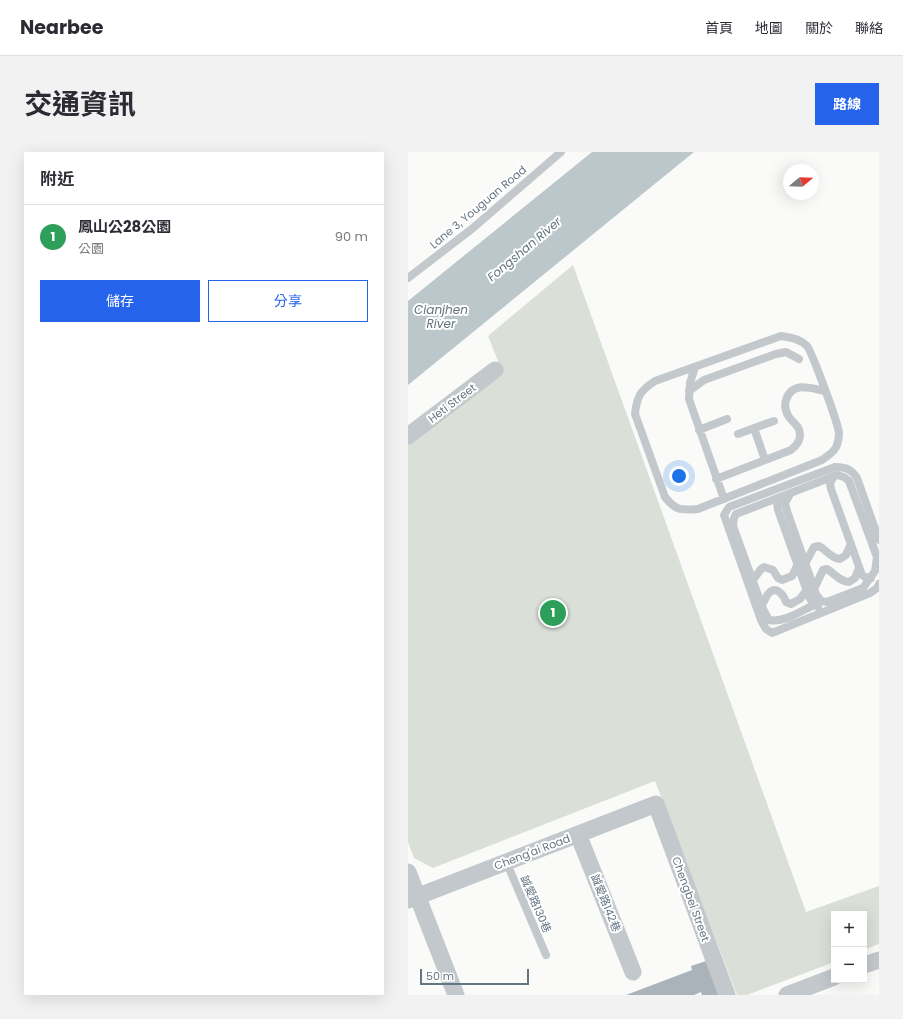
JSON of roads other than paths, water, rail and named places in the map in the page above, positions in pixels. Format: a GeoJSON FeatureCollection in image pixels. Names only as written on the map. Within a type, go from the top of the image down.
{"type":"FeatureCollection","features":[{"type":"Feature","properties":{"kind":"street","name":"Heti Street"},"geometry":{"type":"LineString","coordinates":[[408,436],[495,370]]}},
{"type":"Feature","properties":{"kind":"street","name":"Cheng'ai Road"},"geometry":{"type":"LineString","coordinates":[[413,898],[656,804]]}},
{"type":"Feature","properties":{"kind":"street","name":"Chengbei Street"},"geometry":{"type":"LineString","coordinates":[[656,804],[727,995]]}},
{"type":"Feature","properties":{"kind":"street","name":"誠愛路142巷"},"geometry":{"type":"LineString","coordinates":[[578,834],[633,972]]}},
{"type":"Feature","properties":{"kind":"street"},"geometry":{"type":"LineString","coordinates":[[408,872],[413,898],[456,995]]}},
{"type":"Feature","properties":{"kind":"street"},"geometry":{"type":"LineString","coordinates":[[867,964],[879,960]]}},
{"type":"Feature","properties":{"kind":"street"},"geometry":{"type":"LineString","coordinates":[[787,995],[831,978]]}},
{"type":"Feature","properties":{"kind":"lane","name":"Lane 3, Youguan Road"},"geometry":{"type":"LineString","coordinates":[[408,278],[473,228],[561,152]]}},
{"type":"Feature","properties":{"kind":"lane"},"geometry":{"type":"LineString","coordinates":[[781,336],[800,340],[808,347],[825,391],[839,434],[837,446],[832,453],[822,460],[698,509],[682,510],[671,505],[665,496],[634,414],[642,390],[655,381],[781,336]]}},
{"type":"Feature","properties":{"kind":"lane"},"geometry":{"type":"LineString","coordinates":[[689,391],[704,380],[776,354],[786,352],[800,359]]}},
{"type":"Feature","properties":{"kind":"lane"},"geometry":{"type":"LineString","coordinates":[[695,367],[688,399],[724,499]]}},
{"type":"Feature","properties":{"kind":"lane"},"geometry":{"type":"LineString","coordinates":[[716,478],[791,450],[799,442],[800,434],[798,426],[788,417],[784,404],[788,393],[794,388],[802,387],[825,391]]}},
{"type":"Feature","properties":{"kind":"lane"},"geometry":{"type":"LineString","coordinates":[[699,430],[727,419]]}},
{"type":"Feature","properties":{"kind":"lane"},"geometry":{"type":"LineString","coordinates":[[738,434],[774,421]]}},
{"type":"Feature","properties":{"kind":"lane"},"geometry":{"type":"LineString","coordinates":[[754,428],[765,460]]}},
{"type":"Feature","properties":{"kind":"lane"},"geometry":{"type":"LineString","coordinates":[[879,540],[877,526],[857,478],[845,467],[835,467],[729,507],[724,515],[766,630],[772,633],[870,593],[877,588],[879,584]]}},
{"type":"Feature","properties":{"kind":"lane"},"geometry":{"type":"LineString","coordinates":[[782,475],[787,486]]}},
{"type":"Feature","properties":{"kind":"lane"},"geometry":{"type":"LineString","coordinates":[[810,590],[821,600],[827,602],[863,588],[876,573],[877,557],[849,480],[837,475],[736,514],[734,518],[733,526],[769,620],[783,620],[814,605]]}},
{"type":"Feature","properties":{"kind":"lane"},"geometry":{"type":"LineString","coordinates":[[834,476],[830,483],[831,489],[862,575],[865,577],[876,573]]}},
{"type":"Feature","properties":{"kind":"lane"},"geometry":{"type":"LineString","coordinates":[[790,494],[786,503],[787,511],[801,565]]}},
{"type":"Feature","properties":{"kind":"lane"},"geometry":{"type":"LineString","coordinates":[[780,498],[777,503],[778,510],[810,590],[809,597],[814,605],[827,610]]}},
{"type":"Feature","properties":{"kind":"lane"},"geometry":{"type":"LineString","coordinates":[[753,580],[764,567],[773,570],[778,578],[782,580],[792,576],[814,547],[818,546],[834,558],[840,559],[846,555],[851,544]]}},
{"type":"Feature","properties":{"kind":"lane"},"geometry":{"type":"LineString","coordinates":[[762,605],[769,593],[773,591],[782,593],[786,602],[791,604],[800,599],[810,590],[823,570],[827,569],[833,572],[842,582],[849,582],[855,578],[859,568]]}},
{"type":"Feature","properties":{"kind":"lane","name":"誠愛路130巷"},"geometry":{"type":"LineString","coordinates":[[506,861],[546,955]]}},
{"type":"Feature","properties":{"kind":"water","name":"Cianjhen River"},"geometry":{"type":"Polygon","coordinates":[[[592,152],[694,152],[408,385],[408,301],[592,152]]]}},
{"type":"Feature","properties":{"kind":"place","name":"鳳山公28公園"},"geometry":{"type":"Point","coordinates":[553,613]}},
{"type":"Feature","properties":{"kind":"water label","name":"Fongshan River"},"geometry":{"type":"Point","coordinates":[524,249]}}]}
